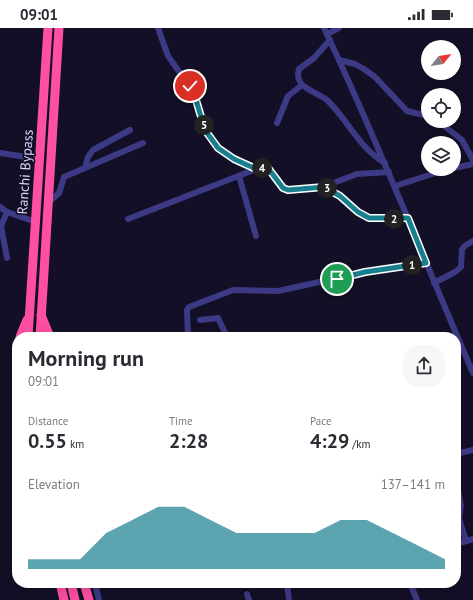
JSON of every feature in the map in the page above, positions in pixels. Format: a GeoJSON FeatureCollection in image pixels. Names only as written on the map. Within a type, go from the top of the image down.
{"type":"FeatureCollection","features":[{"type":"Feature","properties":{"kind":"highway","name":"Ranchi Bypass"},"geometry":{"type":"LineString","coordinates":[[28,332],[48,28]]}},
{"type":"Feature","properties":{"kind":"highway","name":"Ranchi Bypass"},"geometry":{"type":"LineString","coordinates":[[40,332],[59,28]]}},
{"type":"Feature","properties":{"kind":"highway"},"geometry":{"type":"LineString","coordinates":[[41,314],[48,332]]}},
{"type":"Feature","properties":{"kind":"highway"},"geometry":{"type":"LineString","coordinates":[[22,332],[29,317]]}},
{"type":"Feature","properties":{"kind":"highway"},"geometry":{"type":"LineString","coordinates":[[61,588],[64,600]]}},
{"type":"Feature","properties":{"kind":"highway"},"geometry":{"type":"LineString","coordinates":[[72,588],[75,600]]}},
{"type":"Feature","properties":{"kind":"highway"},"geometry":{"type":"LineString","coordinates":[[85,588],[89,600]]}},
{"type":"Feature","properties":{"kind":"street"},"geometry":{"type":"LineString","coordinates":[[158,28],[168,56],[193,91],[207,134],[220,150],[256,169]]}},
{"type":"Feature","properties":{"kind":"street"},"geometry":{"type":"LineString","coordinates":[[339,28],[326,31],[390,172],[453,332]]}},
{"type":"Feature","properties":{"kind":"street"},"geometry":{"type":"LineString","coordinates":[[330,40],[314,58],[299,69],[299,80],[302,85],[325,99],[343,117],[361,144],[385,162]]}},
{"type":"Feature","properties":{"kind":"street"},"geometry":{"type":"LineString","coordinates":[[339,60],[355,64],[364,69],[375,77],[407,112],[421,115]]}},
{"type":"Feature","properties":{"kind":"street"},"geometry":{"type":"LineString","coordinates":[[277,123],[288,96],[302,85]]}},
{"type":"Feature","properties":{"kind":"street"},"geometry":{"type":"LineString","coordinates":[[447,128],[462,140],[473,160]]}},
{"type":"Feature","properties":{"kind":"street"},"geometry":{"type":"LineString","coordinates":[[86,168],[88,157],[93,150],[130,130]]}},
{"type":"Feature","properties":{"kind":"street"},"geometry":{"type":"LineString","coordinates":[[49,202],[59,193],[64,177],[143,143]]}},
{"type":"Feature","properties":{"kind":"street"},"geometry":{"type":"LineString","coordinates":[[0,153],[40,159]]}},
{"type":"Feature","properties":{"kind":"street"},"geometry":{"type":"LineString","coordinates":[[461,167],[473,164]]}},
{"type":"Feature","properties":{"kind":"street"},"geometry":{"type":"LineString","coordinates":[[128,219],[256,169],[268,168],[283,188],[288,190],[324,187],[357,174],[390,172]]}},
{"type":"Feature","properties":{"kind":"street"},"geometry":{"type":"LineString","coordinates":[[239,176],[256,236]]}},
{"type":"Feature","properties":{"kind":"street"},"geometry":{"type":"LineString","coordinates":[[395,186],[426,176]]}},
{"type":"Feature","properties":{"kind":"street"},"geometry":{"type":"LineString","coordinates":[[324,187],[340,196],[358,212],[369,218],[408,218]]}},
{"type":"Feature","properties":{"kind":"street"},"geometry":{"type":"LineString","coordinates":[[0,207],[8,212],[36,222]]}},
{"type":"Feature","properties":{"kind":"street"},"geometry":{"type":"LineString","coordinates":[[7,258],[1,226],[8,212]]}},
{"type":"Feature","properties":{"kind":"street"},"geometry":{"type":"LineString","coordinates":[[434,283],[459,269],[462,264],[462,249],[473,241]]}},
{"type":"Feature","properties":{"kind":"street"},"geometry":{"type":"LineString","coordinates":[[188,332],[186,310],[228,292],[239,290],[278,290],[365,272],[426,263]]}},
{"type":"Feature","properties":{"kind":"street"},"geometry":{"type":"LineString","coordinates":[[200,320],[218,318],[225,332]]}},
{"type":"Feature","properties":{"kind":"street"},"geometry":{"type":"LineString","coordinates":[[461,350],[473,373]]}},
{"type":"Feature","properties":{"kind":"street"},"geometry":{"type":"LineString","coordinates":[[461,453],[473,450]]}},
{"type":"Feature","properties":{"kind":"street"},"geometry":{"type":"LineString","coordinates":[[461,525],[466,541]]}},
{"type":"Feature","properties":{"kind":"street"},"geometry":{"type":"LineString","coordinates":[[461,542],[473,540]]}},
{"type":"Feature","properties":{"kind":"street"},"geometry":{"type":"LineString","coordinates":[[96,588],[99,600]]}},
{"type":"Feature","properties":{"kind":"street"},"geometry":{"type":"LineString","coordinates":[[288,588],[289,600]]}},
{"type":"Feature","properties":{"kind":"street"},"geometry":{"type":"LineString","coordinates":[[412,588],[417,600]]}},
{"type":"Feature","properties":{"kind":"route"},"geometry":{"type":"LineString","coordinates":[[190,86],[207,134],[218,148],[234,159],[256,169],[264,167],[268,168],[283,188],[291,191],[324,187],[333,191],[346,200],[358,212],[369,218],[408,218],[426,263],[365,272],[337,279]]}}]}
